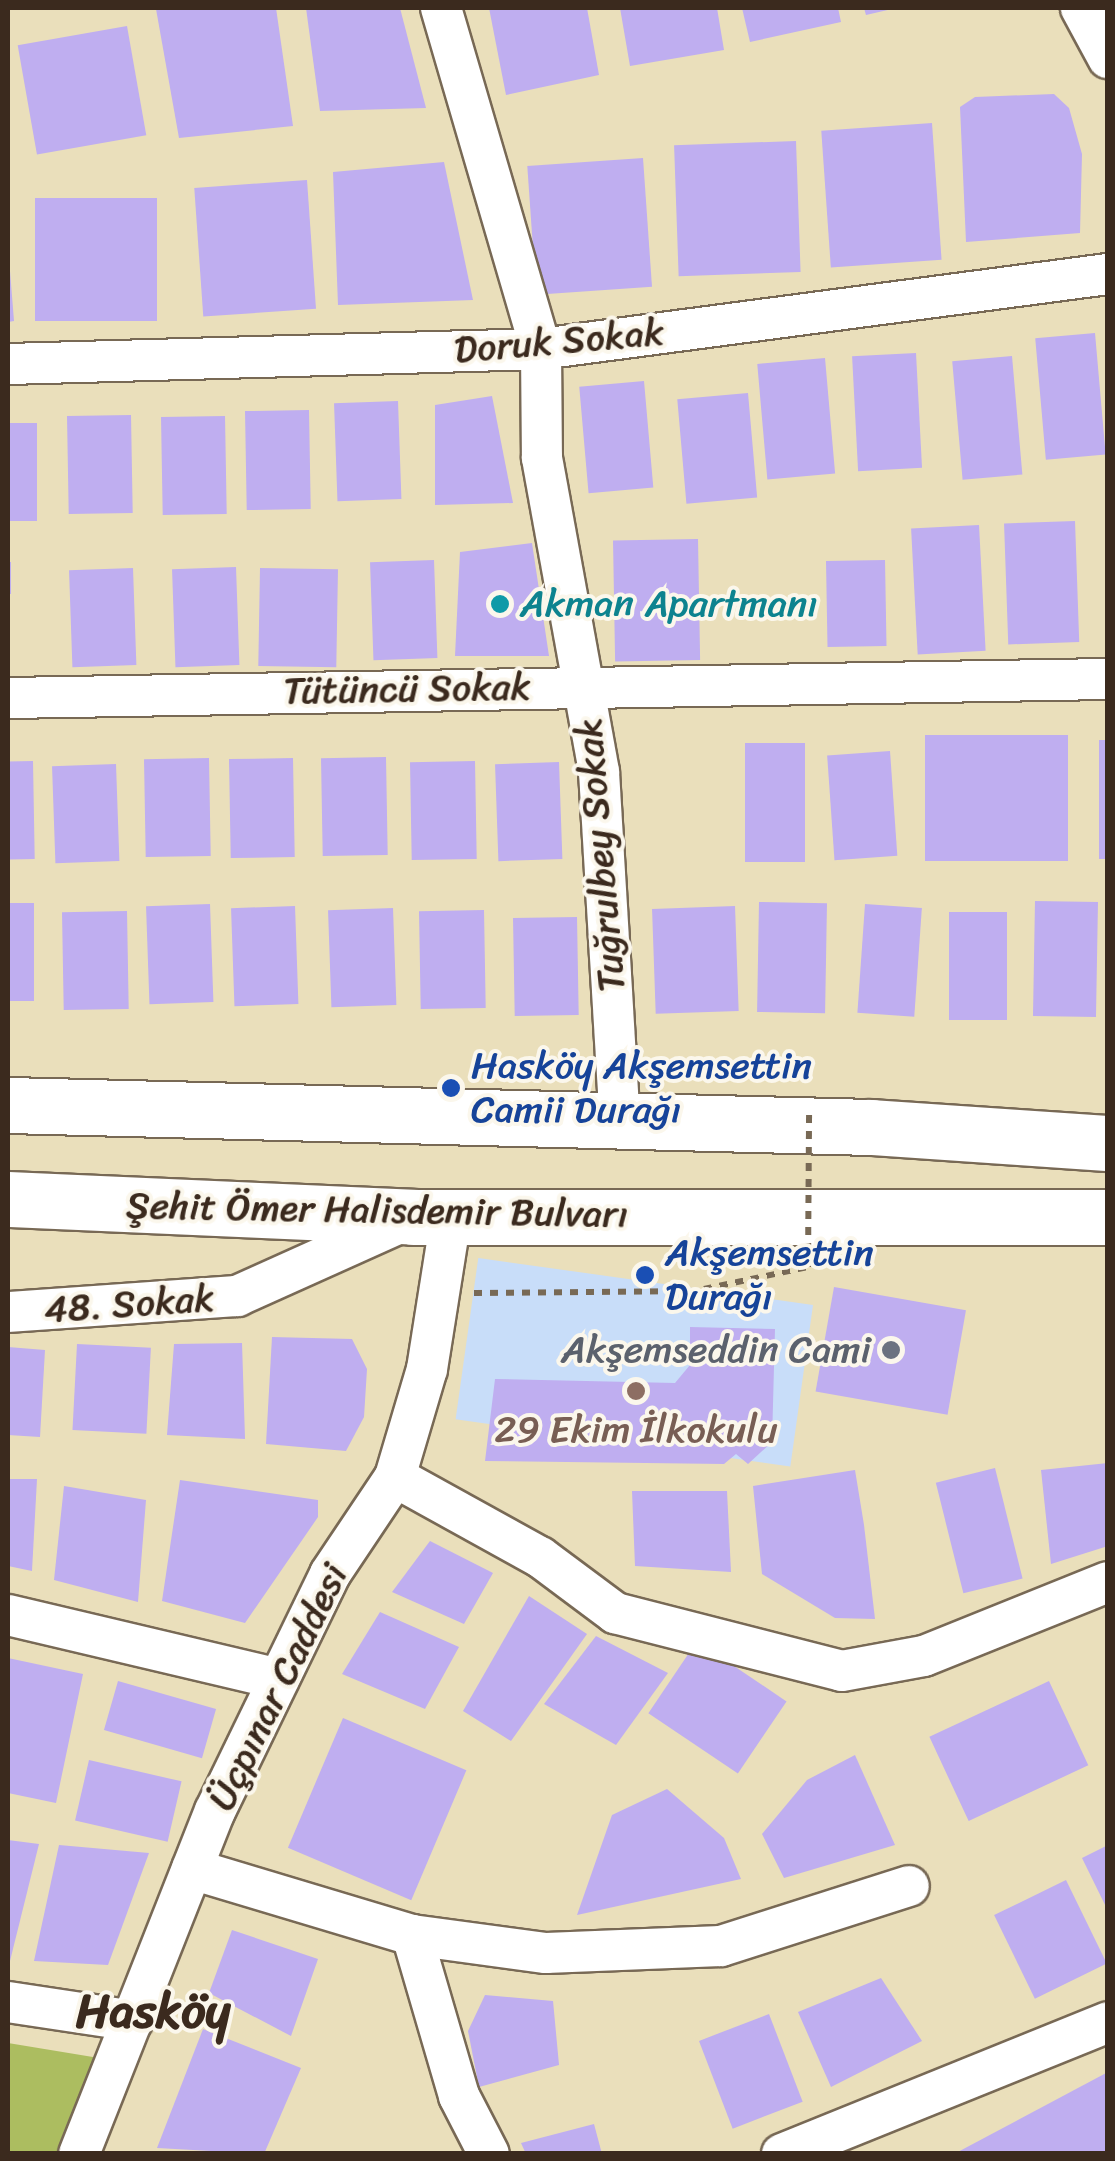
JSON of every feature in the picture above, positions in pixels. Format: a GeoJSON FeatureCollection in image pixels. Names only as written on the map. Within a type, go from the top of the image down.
{"type":"FeatureCollection","features":[{"type":"Feature","properties":{"kind":"highway"},"geometry":{"type":"LineString","coordinates":[[8,1105],[620,1121],[1108,1143]]}},
{"type":"Feature","properties":{"kind":"highway","name":"Şehit Ömer Halisdemir Bulvarı"},"geometry":{"type":"LineString","coordinates":[[8,1198],[432,1217],[1108,1217]]}},
{"type":"Feature","properties":{"kind":"street","name":"Tuğrulbey Sokak"},"geometry":{"type":"LineString","coordinates":[[440,8],[541,349],[542,458],[600,772],[620,1121]]}},
{"type":"Feature","properties":{"kind":"street"},"geometry":{"type":"LineString","coordinates":[[1082,8],[1108,58]]}},
{"type":"Feature","properties":{"kind":"street","name":"Doruk Sokak"},"geometry":{"type":"LineString","coordinates":[[8,364],[541,349],[1108,274]]}},
{"type":"Feature","properties":{"kind":"street","name":"Tütüncü Sokak"},"geometry":{"type":"LineString","coordinates":[[8,698],[1108,679]]}},
{"type":"Feature","properties":{"kind":"street","name":"Üçpınar Caddesi"},"geometry":{"type":"LineString","coordinates":[[78,2154],[192,1870],[279,1679],[330,1574],[395,1478],[439,1294],[432,1217]]}},
{"type":"Feature","properties":{"kind":"street","name":"48. Sokak"},"geometry":{"type":"LineString","coordinates":[[8,1312],[236,1296],[432,1217]]}},
{"type":"Feature","properties":{"kind":"street"},"geometry":{"type":"LineString","coordinates":[[395,1478],[540,1557],[615,1612],[724,1634],[778,1662],[826,1669],[924,1656],[1108,1582]]}},
{"type":"Feature","properties":{"kind":"street"},"geometry":{"type":"LineString","coordinates":[[8,1615],[279,1679]]}},
{"type":"Feature","properties":{"kind":"street"},"geometry":{"type":"LineString","coordinates":[[192,1870],[412,1935],[546,1954],[721,1946],[909,1886]]}},
{"type":"Feature","properties":{"kind":"street"},"geometry":{"type":"LineString","coordinates":[[412,1935],[459,2096],[488,2154]]}},
{"type":"Feature","properties":{"kind":"street"},"geometry":{"type":"LineString","coordinates":[[8,2002],[133,2021]]}},
{"type":"Feature","properties":{"kind":"street"},"geometry":{"type":"LineString","coordinates":[[782,2154],[1108,2022]]}},
{"type":"Feature","properties":{"kind":"path"},"geometry":{"type":"LineString","coordinates":[[439,1294],[701,1290],[808,1267],[809,1115]]}},
{"type":"Feature","properties":{"kind":"shaded area","name":"29 Ekim İlkokulu"},"geometry":{"type":"Polygon","coordinates":[[[478,1258],[813,1305],[790,1466],[456,1419],[478,1258]]]}},
{"type":"Feature","properties":{"kind":"green space"},"geometry":{"type":"Polygon","coordinates":[[[8,2043],[105,2059],[61,2153],[8,2153],[8,2043]]]}},
{"type":"Feature","properties":{"kind":"building"},"geometry":{"type":"Polygon","coordinates":[[[276,8],[293,126],[179,138],[156,9],[276,8]]]}},
{"type":"Feature","properties":{"kind":"building"},"geometry":{"type":"Polygon","coordinates":[[[306,8],[400,8],[426,108],[320,111],[306,8]]]}},
{"type":"Feature","properties":{"kind":"building"},"geometry":{"type":"Polygon","coordinates":[[[489,8],[587,8],[599,75],[506,95],[489,8]]]}},
{"type":"Feature","properties":{"kind":"building"},"geometry":{"type":"Polygon","coordinates":[[[620,8],[717,8],[724,50],[630,66],[620,8]]]}},
{"type":"Feature","properties":{"kind":"building"},"geometry":{"type":"Polygon","coordinates":[[[742,8],[838,8],[841,22],[750,42],[742,8]]]}},
{"type":"Feature","properties":{"kind":"building"},"geometry":{"type":"Polygon","coordinates":[[[864,8],[892,8],[892,9],[866,15],[864,8]]]}},
{"type":"Feature","properties":{"kind":"building"},"geometry":{"type":"Polygon","coordinates":[[[127,26],[146,135],[37,155],[18,45],[127,26]]]}},
{"type":"Feature","properties":{"kind":"building"},"geometry":{"type":"Polygon","coordinates":[[[1054,94],[1069,108],[1082,154],[1080,233],[966,242],[960,107],[975,97],[1054,94]]]}},
{"type":"Feature","properties":{"kind":"building"},"geometry":{"type":"Polygon","coordinates":[[[932,123],[942,260],[831,267],[821,131],[932,123]]]}},
{"type":"Feature","properties":{"kind":"building"},"geometry":{"type":"Polygon","coordinates":[[[796,141],[801,272],[679,276],[674,145],[796,141]]]}},
{"type":"Feature","properties":{"kind":"building"},"geometry":{"type":"Polygon","coordinates":[[[643,158],[652,287],[536,295],[527,166],[643,158]]]}},
{"type":"Feature","properties":{"kind":"building"},"geometry":{"type":"Polygon","coordinates":[[[444,162],[473,300],[338,305],[333,172],[444,162]]]}},
{"type":"Feature","properties":{"kind":"building"},"geometry":{"type":"Polygon","coordinates":[[[307,180],[316,309],[203,317],[194,188],[307,180]]]}},
{"type":"Feature","properties":{"kind":"building"},"geometry":{"type":"Polygon","coordinates":[[[35,198],[157,198],[157,321],[35,321],[35,198]]]}},
{"type":"Feature","properties":{"kind":"building"},"geometry":{"type":"Polygon","coordinates":[[[8,271],[14,321],[8,322],[8,271]]]}},
{"type":"Feature","properties":{"kind":"building"},"geometry":{"type":"Polygon","coordinates":[[[1095,333],[1106,455],[1046,460],[1035,338],[1095,333]]]}},
{"type":"Feature","properties":{"kind":"building"},"geometry":{"type":"Polygon","coordinates":[[[916,353],[922,468],[858,471],[852,356],[916,353]]]}},
{"type":"Feature","properties":{"kind":"building"},"geometry":{"type":"Polygon","coordinates":[[[1012,356],[1022,475],[963,480],[952,361],[1012,356]]]}},
{"type":"Feature","properties":{"kind":"building"},"geometry":{"type":"Polygon","coordinates":[[[825,358],[835,474],[767,479],[757,364],[825,358]]]}},
{"type":"Feature","properties":{"kind":"building"},"geometry":{"type":"Polygon","coordinates":[[[644,381],[653,488],[589,493],[579,387],[644,381]]]}},
{"type":"Feature","properties":{"kind":"building"},"geometry":{"type":"Polygon","coordinates":[[[748,393],[757,498],[686,504],[677,399],[748,393]]]}},
{"type":"Feature","properties":{"kind":"building"},"geometry":{"type":"Polygon","coordinates":[[[492,396],[513,503],[435,505],[435,405],[492,396]]]}},
{"type":"Feature","properties":{"kind":"building"},"geometry":{"type":"Polygon","coordinates":[[[398,401],[401,499],[337,501],[334,403],[398,401]]]}},
{"type":"Feature","properties":{"kind":"building"},"geometry":{"type":"Polygon","coordinates":[[[309,410],[311,509],[247,510],[245,411],[309,410]]]}},
{"type":"Feature","properties":{"kind":"building"},"geometry":{"type":"Polygon","coordinates":[[[131,415],[133,513],[69,514],[67,416],[131,415]]]}},
{"type":"Feature","properties":{"kind":"building"},"geometry":{"type":"Polygon","coordinates":[[[225,416],[227,514],[163,515],[161,417],[225,416]]]}},
{"type":"Feature","properties":{"kind":"building"},"geometry":{"type":"Polygon","coordinates":[[[8,423],[37,423],[37,521],[8,521],[8,423]]]}},
{"type":"Feature","properties":{"kind":"building"},"geometry":{"type":"Polygon","coordinates":[[[1075,521],[1079,642],[1008,644],[1004,523],[1075,521]]]}},
{"type":"Feature","properties":{"kind":"building"},"geometry":{"type":"Polygon","coordinates":[[[979,525],[986,651],[918,654],[911,529],[979,525]]]}},
{"type":"Feature","properties":{"kind":"building"},"geometry":{"type":"Polygon","coordinates":[[[698,539],[700,660],[615,661],[613,540],[698,539]]]}},
{"type":"Feature","properties":{"kind":"building","name":"Akman Apartmanı"},"geometry":{"type":"Polygon","coordinates":[[[532,543],[549,656],[455,656],[460,552],[532,543]]]}},
{"type":"Feature","properties":{"kind":"building"},"geometry":{"type":"Polygon","coordinates":[[[434,560],[437,658],[373,660],[370,562],[434,560]]]}},
{"type":"Feature","properties":{"kind":"building"},"geometry":{"type":"Polygon","coordinates":[[[885,560],[887,646],[828,647],[826,561],[885,560]]]}},
{"type":"Feature","properties":{"kind":"building"},"geometry":{"type":"Polygon","coordinates":[[[8,562],[11,562],[8,594],[8,562]]]}},
{"type":"Feature","properties":{"kind":"building"},"geometry":{"type":"Polygon","coordinates":[[[236,567],[239,665],[175,667],[172,569],[236,567]]]}},
{"type":"Feature","properties":{"kind":"building"},"geometry":{"type":"Polygon","coordinates":[[[133,568],[136,665],[72,667],[69,570],[133,568]]]}},
{"type":"Feature","properties":{"kind":"building"},"geometry":{"type":"Polygon","coordinates":[[[260,568],[338,569],[336,667],[258,666],[260,568]]]}},
{"type":"Feature","properties":{"kind":"building"},"geometry":{"type":"Polygon","coordinates":[[[925,735],[1068,735],[1068,861],[925,861],[925,735]]]}},
{"type":"Feature","properties":{"kind":"building"},"geometry":{"type":"Polygon","coordinates":[[[1099,740],[1108,740],[1108,859],[1099,859],[1099,740]]]}},
{"type":"Feature","properties":{"kind":"building"},"geometry":{"type":"Polygon","coordinates":[[[745,743],[805,743],[805,862],[745,862],[745,743]]]}},
{"type":"Feature","properties":{"kind":"building"},"geometry":{"type":"Polygon","coordinates":[[[890,751],[897,856],[834,860],[827,755],[890,751]]]}},
{"type":"Feature","properties":{"kind":"building"},"geometry":{"type":"Polygon","coordinates":[[[386,757],[388,855],[323,856],[321,758],[386,757]]]}},
{"type":"Feature","properties":{"kind":"building"},"geometry":{"type":"Polygon","coordinates":[[[209,758],[211,856],[146,857],[144,759],[209,758]]]}},
{"type":"Feature","properties":{"kind":"building"},"geometry":{"type":"Polygon","coordinates":[[[293,758],[295,857],[231,858],[229,759],[293,758]]]}},
{"type":"Feature","properties":{"kind":"building"},"geometry":{"type":"Polygon","coordinates":[[[8,761],[33,761],[35,859],[10,859],[8,761]]]}},
{"type":"Feature","properties":{"kind":"building"},"geometry":{"type":"Polygon","coordinates":[[[475,761],[477,859],[412,860],[410,762],[475,761]]]}},
{"type":"Feature","properties":{"kind":"building"},"geometry":{"type":"Polygon","coordinates":[[[559,762],[562,859],[498,861],[495,764],[559,762]]]}},
{"type":"Feature","properties":{"kind":"building"},"geometry":{"type":"Polygon","coordinates":[[[116,764],[119,861],[55,863],[52,766],[116,764]]]}},
{"type":"Feature","properties":{"kind":"building"},"geometry":{"type":"Polygon","coordinates":[[[1035,901],[1098,902],[1096,1017],[1033,1016],[1035,901]]]}},
{"type":"Feature","properties":{"kind":"building"},"geometry":{"type":"Polygon","coordinates":[[[759,902],[827,903],[825,1013],[757,1012],[759,902]]]}},
{"type":"Feature","properties":{"kind":"building"},"geometry":{"type":"Polygon","coordinates":[[[8,903],[34,903],[34,1001],[8,1001],[8,903]]]}},
{"type":"Feature","properties":{"kind":"building"},"geometry":{"type":"Polygon","coordinates":[[[210,904],[213,1002],[149,1004],[146,906],[210,904]]]}},
{"type":"Feature","properties":{"kind":"building"},"geometry":{"type":"Polygon","coordinates":[[[865,904],[922,908],[914,1017],[857,1013],[865,904]]]}},
{"type":"Feature","properties":{"kind":"building"},"geometry":{"type":"Polygon","coordinates":[[[295,906],[298,1004],[234,1006],[231,908],[295,906]]]}},
{"type":"Feature","properties":{"kind":"building"},"geometry":{"type":"Polygon","coordinates":[[[735,906],[739,1011],[656,1014],[652,909],[735,906]]]}},
{"type":"Feature","properties":{"kind":"building"},"geometry":{"type":"Polygon","coordinates":[[[393,908],[396,1005],[331,1007],[328,910],[393,908]]]}},
{"type":"Feature","properties":{"kind":"building"},"geometry":{"type":"Polygon","coordinates":[[[484,910],[486,1008],[421,1009],[419,911],[484,910]]]}},
{"type":"Feature","properties":{"kind":"building"},"geometry":{"type":"Polygon","coordinates":[[[127,911],[129,1009],[64,1010],[62,912],[127,911]]]}},
{"type":"Feature","properties":{"kind":"building"},"geometry":{"type":"Polygon","coordinates":[[[949,912],[1007,912],[1007,1020],[949,1020],[949,912]]]}},
{"type":"Feature","properties":{"kind":"building"},"geometry":{"type":"Polygon","coordinates":[[[577,917],[579,1015],[515,1016],[513,918],[577,917]]]}},
{"type":"Feature","properties":{"kind":"building","name":"Akşemseddin Cami"},"geometry":{"type":"Polygon","coordinates":[[[834,1287],[966,1310],[948,1415],[816,1391],[834,1287]]]}},
{"type":"Feature","properties":{"kind":"building"},"geometry":{"type":"Polygon","coordinates":[[[690,1327],[775,1329],[772,1442],[748,1464],[736,1454],[724,1464],[485,1461],[495,1379],[675,1383],[690,1365],[690,1327]]]}},
{"type":"Feature","properties":{"kind":"building"},"geometry":{"type":"Polygon","coordinates":[[[272,1337],[352,1339],[367,1369],[364,1417],[346,1451],[266,1444],[272,1337]]]}},
{"type":"Feature","properties":{"kind":"building"},"geometry":{"type":"Polygon","coordinates":[[[242,1343],[245,1439],[167,1435],[174,1344],[242,1343]]]}},
{"type":"Feature","properties":{"kind":"building"},"geometry":{"type":"Polygon","coordinates":[[[77,1344],[151,1348],[146,1434],[72,1430],[77,1344]]]}},
{"type":"Feature","properties":{"kind":"building"},"geometry":{"type":"Polygon","coordinates":[[[8,1347],[45,1350],[40,1437],[8,1435],[8,1347]]]}},
{"type":"Feature","properties":{"kind":"building"},"geometry":{"type":"Polygon","coordinates":[[[1108,1463],[1108,1546],[1051,1564],[1041,1470],[1108,1463]]]}},
{"type":"Feature","properties":{"kind":"building"},"geometry":{"type":"Polygon","coordinates":[[[995,1468],[1023,1579],[963,1593],[936,1483],[995,1468]]]}},
{"type":"Feature","properties":{"kind":"building"},"geometry":{"type":"Polygon","coordinates":[[[855,1470],[875,1619],[835,1618],[762,1574],[753,1486],[855,1470]]]}},
{"type":"Feature","properties":{"kind":"building"},"geometry":{"type":"Polygon","coordinates":[[[8,1479],[37,1479],[32,1571],[8,1566],[8,1479]]]}},
{"type":"Feature","properties":{"kind":"building"},"geometry":{"type":"Polygon","coordinates":[[[180,1480],[318,1500],[318,1517],[245,1623],[162,1601],[180,1480]]]}},
{"type":"Feature","properties":{"kind":"building"},"geometry":{"type":"Polygon","coordinates":[[[64,1486],[146,1500],[138,1602],[54,1580],[64,1486]]]}},
{"type":"Feature","properties":{"kind":"building"},"geometry":{"type":"Polygon","coordinates":[[[632,1491],[727,1491],[731,1572],[635,1566],[632,1491]]]}},
{"type":"Feature","properties":{"kind":"building"},"geometry":{"type":"Polygon","coordinates":[[[430,1541],[493,1573],[464,1624],[392,1592],[430,1541]]]}},
{"type":"Feature","properties":{"kind":"building"},"geometry":{"type":"Polygon","coordinates":[[[529,1596],[587,1634],[511,1741],[463,1711],[529,1596]]]}},
{"type":"Feature","properties":{"kind":"building"},"geometry":{"type":"Polygon","coordinates":[[[380,1612],[459,1647],[425,1709],[342,1674],[380,1612]]]}},
{"type":"Feature","properties":{"kind":"building"},"geometry":{"type":"Polygon","coordinates":[[[596,1636],[668,1673],[616,1745],[544,1704],[596,1636]]]}},
{"type":"Feature","properties":{"kind":"building"},"geometry":{"type":"Polygon","coordinates":[[[697,1641],[787,1701],[738,1774],[648,1713],[697,1641]]]}},
{"type":"Feature","properties":{"kind":"building"},"geometry":{"type":"Polygon","coordinates":[[[8,1658],[83,1674],[56,1803],[8,1793],[8,1658]]]}},
{"type":"Feature","properties":{"kind":"building"},"geometry":{"type":"Polygon","coordinates":[[[118,1681],[216,1709],[202,1758],[104,1730],[118,1681]]]}},
{"type":"Feature","properties":{"kind":"building"},"geometry":{"type":"Polygon","coordinates":[[[1049,1681],[1088,1765],[969,1821],[929,1737],[1049,1681]]]}},
{"type":"Feature","properties":{"kind":"building"},"geometry":{"type":"Polygon","coordinates":[[[343,1718],[466,1770],[411,1900],[288,1848],[343,1718]]]}},
{"type":"Feature","properties":{"kind":"building"},"geometry":{"type":"Polygon","coordinates":[[[855,1755],[895,1845],[784,1878],[762,1834],[807,1780],[855,1755]]]}},
{"type":"Feature","properties":{"kind":"building"},"geometry":{"type":"Polygon","coordinates":[[[89,1760],[182,1781],[168,1842],[75,1820],[89,1760]]]}},
{"type":"Feature","properties":{"kind":"building"},"geometry":{"type":"Polygon","coordinates":[[[667,1789],[724,1838],[741,1879],[577,1915],[612,1815],[667,1789]]]}},
{"type":"Feature","properties":{"kind":"building"},"geometry":{"type":"Polygon","coordinates":[[[8,1840],[39,1844],[9,1965],[8,1965],[8,1840]]]}},
{"type":"Feature","properties":{"kind":"building"},"geometry":{"type":"Polygon","coordinates":[[[59,1845],[149,1853],[108,1965],[34,1961],[59,1845]]]}},
{"type":"Feature","properties":{"kind":"building"},"geometry":{"type":"Polygon","coordinates":[[[1108,1845],[1108,1911],[1082,1858],[1108,1845]]]}},
{"type":"Feature","properties":{"kind":"building"},"geometry":{"type":"Polygon","coordinates":[[[1066,1880],[1107,1964],[1035,1999],[994,1915],[1066,1880]]]}},
{"type":"Feature","properties":{"kind":"building"},"geometry":{"type":"Polygon","coordinates":[[[232,1930],[318,1959],[291,2036],[209,1993],[232,1930]]]}},
{"type":"Feature","properties":{"kind":"building"},"geometry":{"type":"Polygon","coordinates":[[[881,1978],[922,2041],[831,2087],[798,2012],[881,1978]]]}},
{"type":"Feature","properties":{"kind":"building"},"geometry":{"type":"Polygon","coordinates":[[[485,1995],[553,2001],[559,2065],[479,2087],[468,2031],[485,1995]]]}},
{"type":"Feature","properties":{"kind":"building"},"geometry":{"type":"Polygon","coordinates":[[[769,2014],[803,2102],[733,2129],[699,2041],[769,2014]]]}},
{"type":"Feature","properties":{"kind":"building"},"geometry":{"type":"Polygon","coordinates":[[[203,2029],[301,2068],[264,2154],[157,2148],[203,2029]]]}},
{"type":"Feature","properties":{"kind":"building"},"geometry":{"type":"Polygon","coordinates":[[[1108,2072],[1108,2154],[954,2154],[1108,2072]]]}},
{"type":"Feature","properties":{"kind":"building"},"geometry":{"type":"Polygon","coordinates":[[[594,2124],[602,2154],[526,2154],[521,2143],[594,2124]]]}},
{"type":"Feature","properties":{"kind":"place","name":"Akman Apartmanı"},"geometry":{"type":"Point","coordinates":[500,604]}},
{"type":"Feature","properties":{"kind":"place","name":"Hasköy Akşemsettin Camii Durağı"},"geometry":{"type":"Point","coordinates":[451,1088]}},
{"type":"Feature","properties":{"kind":"place","name":"Akşemsettin Durağı"},"geometry":{"type":"Point","coordinates":[645,1275]}},
{"type":"Feature","properties":{"kind":"place","name":"Akşemseddin Cami"},"geometry":{"type":"Point","coordinates":[891,1350]}},
{"type":"Feature","properties":{"kind":"place","name":"29 Ekim İlkokulu"},"geometry":{"type":"Point","coordinates":[636,1391]}},
{"type":"Feature","properties":{"kind":"district","name":"Hasköy"},"geometry":{"type":"Point","coordinates":[153,2011]}}]}
